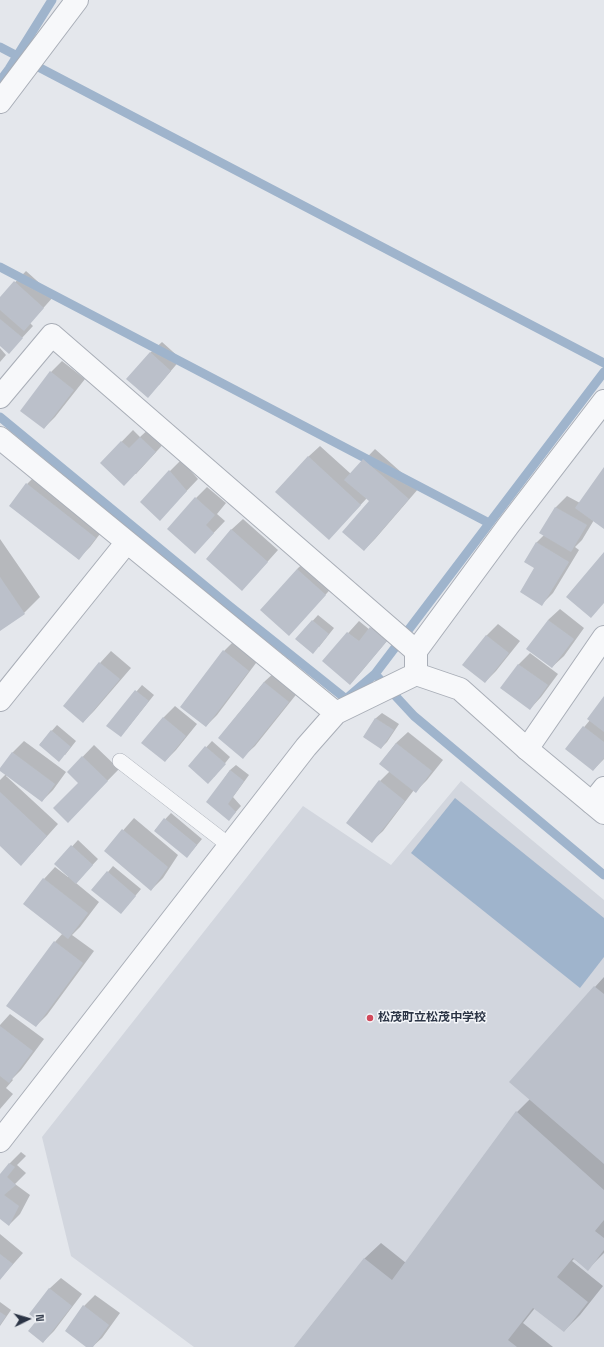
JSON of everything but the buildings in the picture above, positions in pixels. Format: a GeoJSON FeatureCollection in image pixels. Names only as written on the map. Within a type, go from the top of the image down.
{"type":"FeatureCollection","features":[{"type":"Feature","properties":{"kind":"street"},"geometry":{"type":"LineString","coordinates":[[0,102],[78,0]]}},
{"type":"Feature","properties":{"kind":"street"},"geometry":{"type":"LineString","coordinates":[[0,397],[52,335],[416,651]]}},
{"type":"Feature","properties":{"kind":"street"},"geometry":{"type":"LineString","coordinates":[[416,674],[416,651],[508,526],[604,401]]}},
{"type":"Feature","properties":{"kind":"street"},"geometry":{"type":"LineString","coordinates":[[0,438],[336,713]]}},
{"type":"Feature","properties":{"kind":"street"},"geometry":{"type":"LineString","coordinates":[[0,700],[127,542]]}},
{"type":"Feature","properties":{"kind":"street"},"geometry":{"type":"LineString","coordinates":[[527,749],[604,637]]}},
{"type":"Feature","properties":{"kind":"street"},"geometry":{"type":"LineString","coordinates":[[0,1141],[306,747],[336,713],[416,674],[460,689],[527,749],[600,801]]}},
{"type":"Feature","properties":{"kind":"lane"},"geometry":{"type":"LineString","coordinates":[[120,761],[230,846]]}},
{"type":"Feature","properties":{"kind":"shaded area","name":"松茂町立松茂中学校"},"geometry":{"type":"Polygon","coordinates":[[[461,781],[604,900],[604,1347],[194,1347],[71,1256],[42,1137],[303,806],[391,865],[461,781]]]}},
{"type":"Feature","properties":{"kind":"water"},"geometry":{"type":"Polygon","coordinates":[[[455,798],[604,918],[604,957],[580,988],[411,853],[455,798]]]}},
{"type":"Feature","properties":{"kind":"waterway"},"geometry":{"type":"LineString","coordinates":[[0,81],[52,0]]}},
{"type":"Feature","properties":{"kind":"waterway"},"geometry":{"type":"LineString","coordinates":[[0,47],[604,363]]}},
{"type":"Feature","properties":{"kind":"waterway"},"geometry":{"type":"LineString","coordinates":[[0,267],[489,523]]}},
{"type":"Feature","properties":{"kind":"waterway"},"geometry":{"type":"LineString","coordinates":[[375,674],[604,372]]}},
{"type":"Feature","properties":{"kind":"waterway"},"geometry":{"type":"LineString","coordinates":[[0,417],[227,604],[346,699],[375,674],[414,716],[604,875]]}},
{"type":"Feature","properties":{"kind":"place","name":"松茂町立松茂中学校"},"geometry":{"type":"Point","coordinates":[370,1018]}}]}
